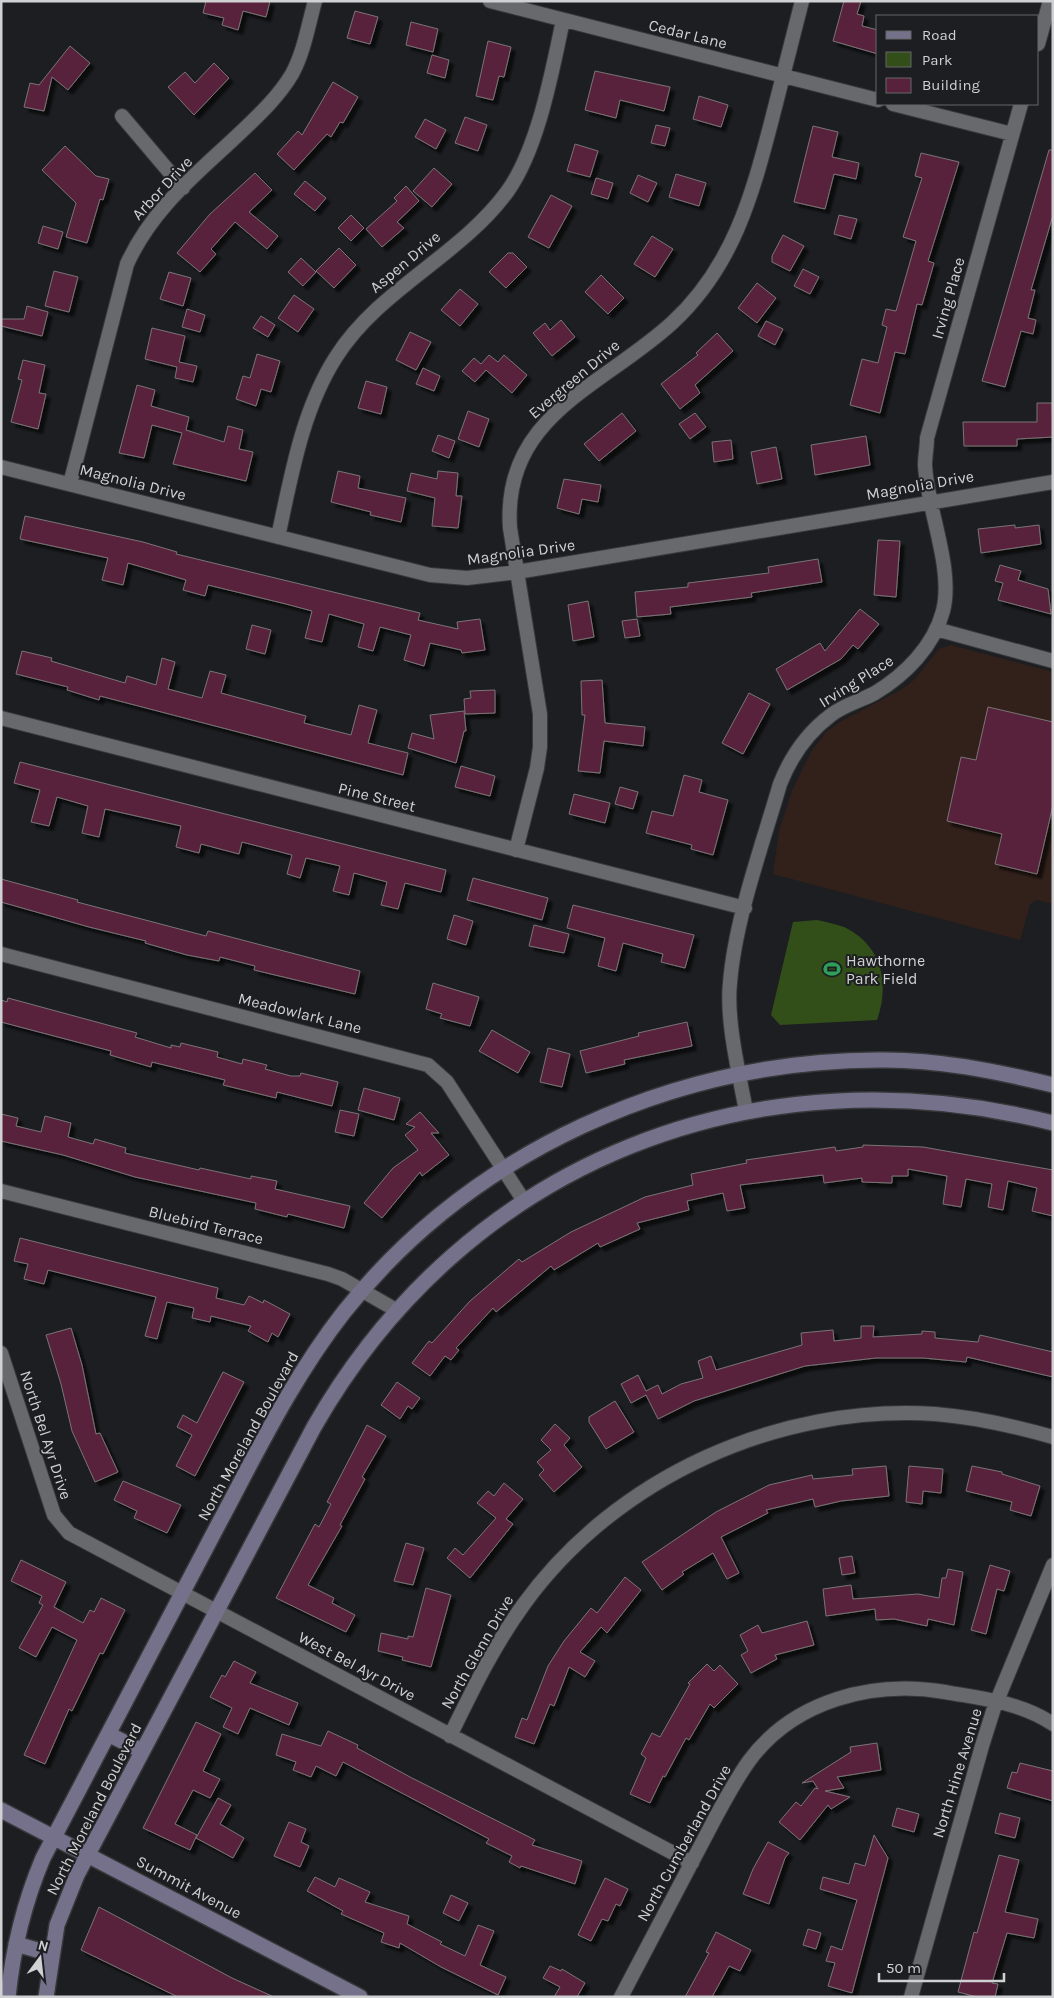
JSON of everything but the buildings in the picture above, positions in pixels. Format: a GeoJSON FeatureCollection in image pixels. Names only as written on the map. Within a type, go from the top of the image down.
{"type":"FeatureCollection","features":[{"type":"Feature","properties":{"kind":"street","name":"Arbor Drive"},"geometry":{"type":"LineString","coordinates":[[70,484],[127,264],[149,223],[182,188],[263,111],[285,84],[301,53],[315,1]]}},
{"type":"Feature","properties":{"kind":"street","name":"Cedar Lane"},"geometry":{"type":"LineString","coordinates":[[490,1],[876,99]]}},
{"type":"Feature","properties":{"kind":"street","name":"Evergreen Drive"},"geometry":{"type":"LineString","coordinates":[[516,850],[537,768],[540,747],[540,714],[509,511],[514,475],[518,462],[543,424],[672,323],[720,264],[746,211],[802,1]]}},
{"type":"Feature","properties":{"kind":"street"},"geometry":{"type":"LineString","coordinates":[[1039,40],[1050,1]]}},
{"type":"Feature","properties":{"kind":"street","name":"Aspen Drive"},"geometry":{"type":"LineString","coordinates":[[278,537],[304,432],[318,388],[354,331],[374,311],[484,218],[507,192],[532,143],[563,20]]}},
{"type":"Feature","properties":{"kind":"street"},"geometry":{"type":"LineString","coordinates":[[897,105],[1012,134]]}},
{"type":"Feature","properties":{"kind":"street","name":"Irving Place"},"geometry":{"type":"LineString","coordinates":[[746,1110],[739,1074],[730,1007],[729,984],[745,908],[780,784],[788,764],[800,745],[831,715],[874,693],[901,675],[917,660],[936,629],[943,610],[946,592],[925,465],[927,438],[1021,105]]}},
{"type":"Feature","properties":{"kind":"street"},"geometry":{"type":"LineString","coordinates":[[122,116],[182,188]]}},
{"type":"Feature","properties":{"kind":"street","name":"Magnolia Drive"},"geometry":{"type":"LineString","coordinates":[[1,467],[430,575],[466,578],[517,572],[1053,482]]}},
{"type":"Feature","properties":{"kind":"street"},"geometry":{"type":"LineString","coordinates":[[936,629],[1053,661]]}},
{"type":"Feature","properties":{"kind":"street","name":"Pine Street"},"geometry":{"type":"LineString","coordinates":[[1,718],[745,908]]}},
{"type":"Feature","properties":{"kind":"street","name":"Meadowlark Lane"},"geometry":{"type":"LineString","coordinates":[[1,954],[428,1065],[447,1082],[524,1201]]}},
{"type":"Feature","properties":{"kind":"street","name":"North Moreland Boulevard"},"geometry":{"type":"LineString","coordinates":[[8,1997],[16,1944],[30,1892],[54,1838],[182,1593],[300,1374],[363,1290],[426,1228],[504,1168],[564,1135],[617,1111],[703,1081],[824,1062],[879,1060],[970,1067],[1053,1085]]}},
{"type":"Feature","properties":{"kind":"street","name":"North Moreland Boulevard"},"geometry":{"type":"LineString","coordinates":[[46,1997],[51,1954],[64,1906],[88,1854],[334,1391],[396,1310],[438,1268],[497,1219],[570,1175],[619,1151],[705,1121],[746,1110],[832,1100],[896,1099],[974,1107],[1053,1124]]}},
{"type":"Feature","properties":{"kind":"street","name":"Bluebird Terrace"},"geometry":{"type":"LineString","coordinates":[[1,1191],[328,1274],[363,1290],[396,1310]]}},
{"type":"Feature","properties":{"kind":"street","name":"North Bel Ayr Drive"},"geometry":{"type":"LineString","coordinates":[[1,1354],[39,1473],[54,1515],[60,1526]]}},
{"type":"Feature","properties":{"kind":"street","name":"North Glenn Drive"},"geometry":{"type":"LineString","coordinates":[[450,1736],[507,1628],[525,1602],[561,1560],[619,1508],[683,1468],[736,1444],[787,1428],[868,1415],[934,1414],[978,1419],[1053,1437]]}},
{"type":"Feature","properties":{"kind":"street","name":"West Bel Ayr Drive"},"geometry":{"type":"LineString","coordinates":[[60,1526],[69,1534],[692,1863]]}},
{"type":"Feature","properties":{"kind":"street","name":"North Hine Avenue"},"geometry":{"type":"LineString","coordinates":[[911,1997],[982,1746],[997,1701],[1053,1565]]}},
{"type":"Feature","properties":{"kind":"street","name":"North Cumberland Drive"},"geometry":{"type":"LineString","coordinates":[[621,1997],[734,1783],[750,1760],[768,1740],[814,1708],[858,1692],[884,1688],[935,1691],[997,1701],[1028,1710],[1053,1724]]}},
{"type":"Feature","properties":{"kind":"street"},"geometry":{"type":"LineString","coordinates":[[108,1734],[142,1751]]}},
{"type":"Feature","properties":{"kind":"street","name":"Summit Avenue"},"geometry":{"type":"LineString","coordinates":[[1,1810],[360,1997]]}},
{"type":"Feature","properties":{"kind":"street"},"geometry":{"type":"LineString","coordinates":[[16,1944],[51,1954]]}},
{"type":"Feature","properties":{"kind":"shaded area"},"geometry":{"type":"Polygon","coordinates":[[[951,645],[1053,672],[1053,904],[1037,900],[1030,904],[1020,940],[773,874],[779,831],[792,791],[811,752],[826,732],[840,722],[902,689],[914,680],[939,649],[951,645]]]}},
{"type":"Feature","properties":{"kind":"green space","name":"Hawthorne Park Field"},"geometry":{"type":"Polygon","coordinates":[[[817,920],[844,927],[867,944],[875,955],[880,966],[883,992],[877,1020],[780,1025],[771,1015],[793,922],[817,920]]]}},
{"type":"Feature","properties":{"kind":"place","name":"Hawthorne Park Field"},"geometry":{"type":"Point","coordinates":[832,969]}}]}
